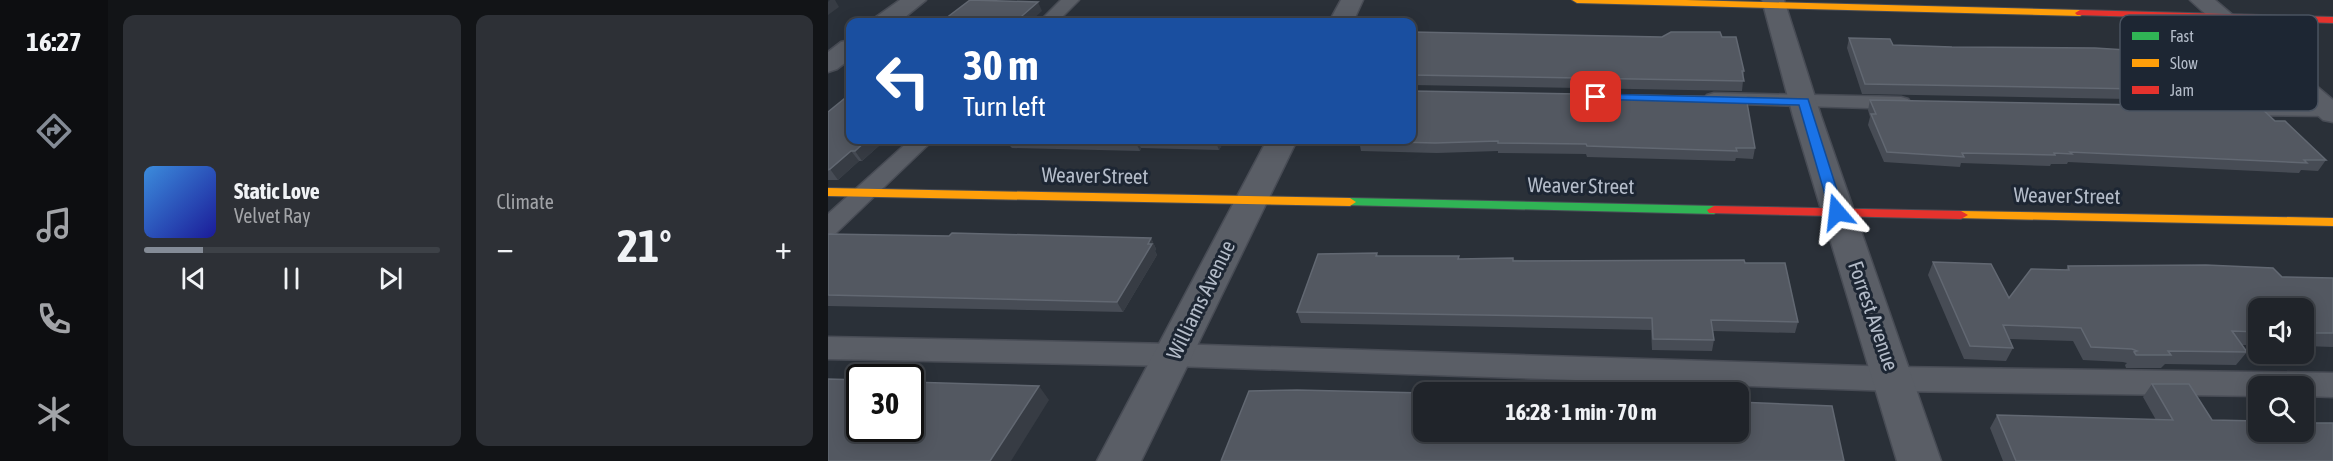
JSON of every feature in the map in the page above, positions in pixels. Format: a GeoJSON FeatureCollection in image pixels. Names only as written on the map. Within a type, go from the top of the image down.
{"type":"FeatureCollection","features":[{"type":"Feature","properties":{"kind":"street"},"geometry":{"type":"LineString","coordinates":[[890,18],[915,0]]}},
{"type":"Feature","properties":{"kind":"street"},"geometry":{"type":"LineString","coordinates":[[1343,18],[1352,0]]}},
{"type":"Feature","properties":{"kind":"street"},"geometry":{"type":"LineString","coordinates":[[1577,0],[2210,8],[2282,15]]}},
{"type":"Feature","properties":{"kind":"street","name":"Forrest Avenue"},"geometry":{"type":"LineString","coordinates":[[1773,3],[1837,212],[1895,379],[1918,461]]}},
{"type":"Feature","properties":{"kind":"street"},"geometry":{"type":"LineString","coordinates":[[2318,19],[2333,20]]}},
{"type":"Feature","properties":{"kind":"street"},"geometry":{"type":"LineString","coordinates":[[828,64],[846,50]]}},
{"type":"Feature","properties":{"kind":"street"},"geometry":{"type":"LineString","coordinates":[[2318,102],[2331,113]]}},
{"type":"Feature","properties":{"kind":"street","name":"Williams Avenue"},"geometry":{"type":"LineString","coordinates":[[1119,461],[1280,144]]}},
{"type":"Feature","properties":{"kind":"street","name":"Weaver Street"},"geometry":{"type":"LineString","coordinates":[[828,192],[2333,222]]}},
{"type":"Feature","properties":{"kind":"lane"},"geometry":{"type":"LineString","coordinates":[[1051,18],[1071,0]]}},
{"type":"Feature","properties":{"kind":"lane"},"geometry":{"type":"LineString","coordinates":[[1697,99],[1923,104]]}},
{"type":"Feature","properties":{"kind":"lane"},"geometry":{"type":"LineString","coordinates":[[2249,111],[2331,113]]}},
{"type":"Feature","properties":{"kind":"lane"},"geometry":{"type":"LineString","coordinates":[[828,227],[918,144]]}},
{"type":"Feature","properties":{"kind":"lane"},"geometry":{"type":"LineString","coordinates":[[828,348],[1174,355],[1895,379],[2333,385]]}},
{"type":"Feature","properties":{"kind":"building"},"geometry":{"type":"Polygon","coordinates":[[[970,0],[1038,2],[1020,18],[946,18],[970,0]]]}},
{"type":"Feature","properties":{"kind":"building"},"geometry":{"type":"Polygon","coordinates":[[[1416,32],[1662,37],[1671,32],[1720,32],[1722,37],[1736,37],[1744,81],[1416,75],[1416,32]]]}},
{"type":"Feature","properties":{"kind":"building"},"geometry":{"type":"Polygon","coordinates":[[[1849,38],[1890,39],[1893,45],[2120,50],[2120,89],[1865,84],[1849,38]]]}},
{"type":"Feature","properties":{"kind":"building"},"geometry":{"type":"Polygon","coordinates":[[[1416,91],[1746,97],[1755,148],[1736,148],[1737,151],[1587,146],[1586,144],[1498,143],[1498,141],[1416,142],[1416,91]]]}},
{"type":"Feature","properties":{"kind":"building"},"geometry":{"type":"Polygon","coordinates":[[[846,97],[846,144],[863,144],[828,170],[828,112],[846,97]]]}},
{"type":"Feature","properties":{"kind":"building"},"geometry":{"type":"Polygon","coordinates":[[[1870,100],[2120,104],[2120,111],[2264,111],[2275,121],[2285,121],[2326,160],[2304,160],[2307,163],[2070,152],[2072,154],[2054,153],[2055,155],[1962,153],[1964,157],[1887,152],[1871,114],[1876,114],[1870,100]]]}},
{"type":"Feature","properties":{"kind":"building"},"geometry":{"type":"Polygon","coordinates":[[[952,233],[1151,238],[1148,244],[1152,244],[1117,302],[828,295],[828,234],[949,236],[952,233]]]}},
{"type":"Feature","properties":{"kind":"building"},"geometry":{"type":"Polygon","coordinates":[[[1377,253],[1376,256],[1459,256],[1458,259],[1513,258],[1513,261],[1744,260],[1745,263],[1785,263],[1798,322],[1711,320],[1714,340],[1653,339],[1652,318],[1297,312],[1318,254],[1377,253]]]}},
{"type":"Feature","properties":{"kind":"building"},"geometry":{"type":"Polygon","coordinates":[[[1933,262],[1991,264],[2009,298],[2031,269],[2069,270],[2068,266],[2206,265],[2273,268],[2282,277],[2333,278],[2333,333],[2314,333],[2314,298],[2248,298],[2248,332],[2232,331],[2247,352],[2168,351],[2171,355],[2136,355],[2134,352],[2137,351],[2132,349],[2091,347],[2081,328],[2003,325],[2013,348],[1970,346],[1933,262]]]}},
{"type":"Feature","properties":{"kind":"building"},"geometry":{"type":"Polygon","coordinates":[[[828,379],[846,380],[846,442],[924,442],[924,382],[1039,386],[990,461],[828,461],[828,379]]]}},
{"type":"Feature","properties":{"kind":"building"},"geometry":{"type":"Polygon","coordinates":[[[2152,384],[2189,384],[2212,420],[2248,421],[2248,442],[2314,442],[2314,423],[2333,423],[2333,461],[2016,461],[1997,415],[2173,420],[2152,384]]]}},
{"type":"Feature","properties":{"kind":"building"},"geometry":{"type":"Polygon","coordinates":[[[1249,391],[1413,393],[1413,442],[1749,442],[1749,402],[1832,406],[1844,461],[1221,461],[1249,391]]]}},
{"type":"Feature","properties":{"kind":"traffic: fast"},"geometry":{"type":"LineString","coordinates":[[1350,202],[1714,210]]}},
{"type":"Feature","properties":{"kind":"traffic: slow"},"geometry":{"type":"LineString","coordinates":[[1577,0],[2080,13]]}},
{"type":"Feature","properties":{"kind":"traffic: slow"},"geometry":{"type":"LineString","coordinates":[[828,192],[1350,202]]}},
{"type":"Feature","properties":{"kind":"traffic: slow"},"geometry":{"type":"LineString","coordinates":[[1961,215],[2333,222]]}},
{"type":"Feature","properties":{"kind":"traffic: jam"},"geometry":{"type":"LineString","coordinates":[[2080,13],[2152,15]]}},
{"type":"Feature","properties":{"kind":"traffic: jam"},"geometry":{"type":"LineString","coordinates":[[2318,20],[2333,20]]}},
{"type":"Feature","properties":{"kind":"traffic: jam"},"geometry":{"type":"LineString","coordinates":[[1714,210],[1961,215]]}},
{"type":"Feature","properties":{"kind":"route"},"geometry":{"type":"LineString","coordinates":[[1596,97],[1804,101],[1837,212]]}}]}
